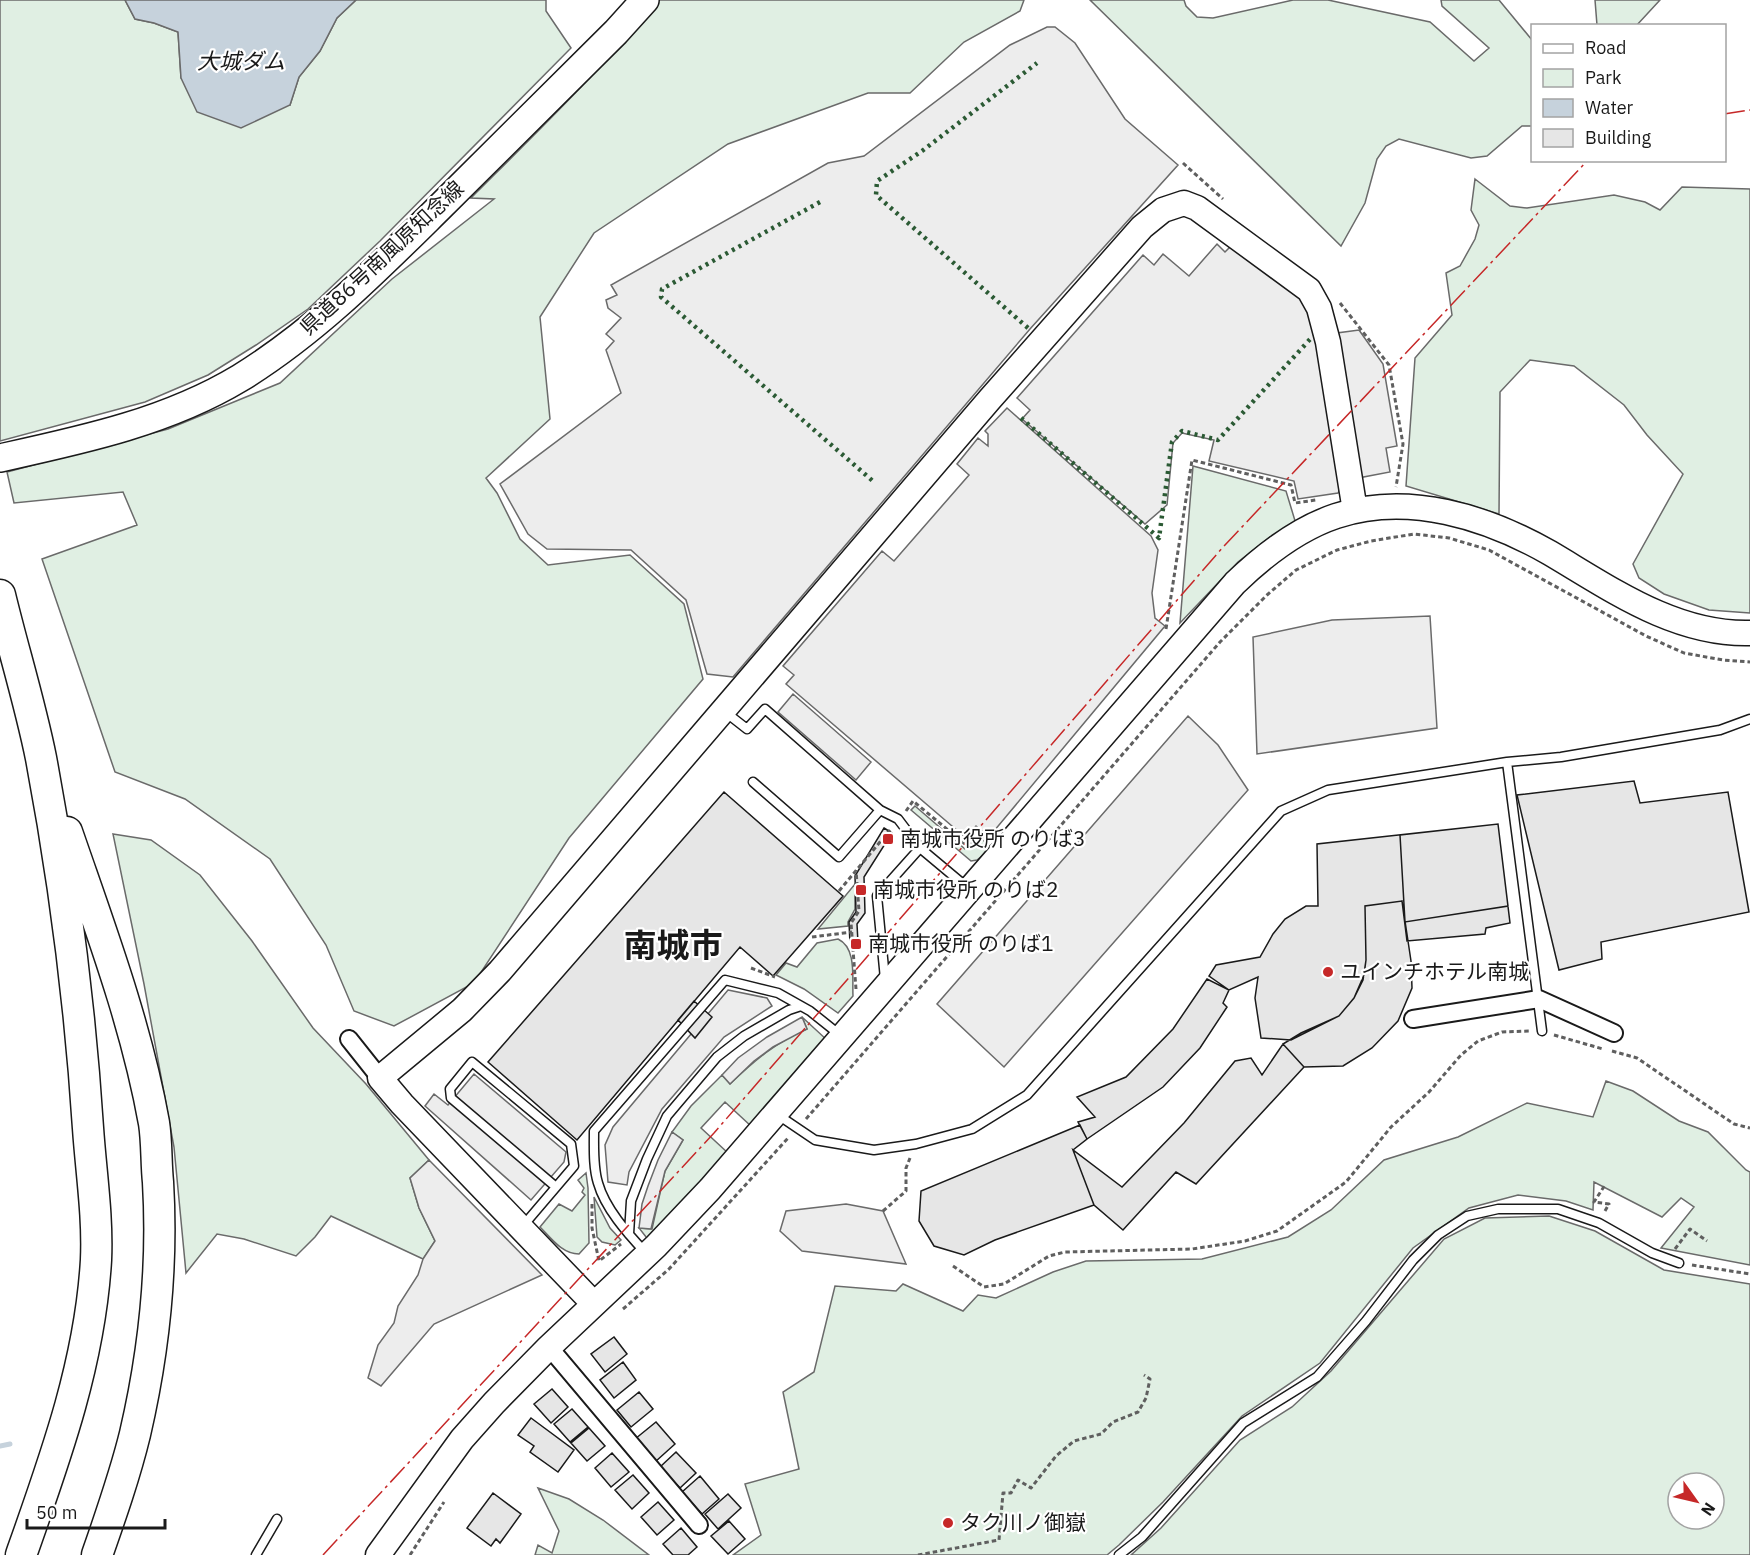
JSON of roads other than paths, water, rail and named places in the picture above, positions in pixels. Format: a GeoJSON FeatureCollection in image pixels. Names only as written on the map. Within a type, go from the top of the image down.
{"type":"FeatureCollection","features":[{"type":"Feature","properties":{"kind":"highway"},"geometry":{"type":"LineString","coordinates":[[0,595],[40,756],[74,963],[94,1198],[96,1260],[88,1327],[76,1389],[55,1460],[21,1555]]}},
{"type":"Feature","properties":{"kind":"highway"},"geometry":{"type":"LineString","coordinates":[[40,756],[115,969],[138,1053],[154,1125],[159,1212],[158,1271],[153,1330],[135,1435],[98,1555]]}},
{"type":"Feature","properties":{"kind":"main road","name":"県道86号南風原知念線"},"geometry":{"type":"LineString","coordinates":[[0,458],[110,432],[160,416],[238,379],[282,349],[329,314],[616,32],[645,0]]}},
{"type":"Feature","properties":{"kind":"street"},"geometry":{"type":"LineString","coordinates":[[380,1078],[462,1010],[500,971],[990,399],[1142,227],[1164,210],[1184,203],[1197,208],[1309,290],[1319,308],[1328,342],[1354,504]]}},
{"type":"Feature","properties":{"kind":"street"},"geometry":{"type":"LineString","coordinates":[[378,1555],[462,1439],[494,1403],[549,1347],[647,1255],[710,1189],[1235,584],[1256,563],[1281,544],[1354,504],[1434,509],[1479,520],[1522,538],[1625,598],[1682,623],[1711,630],[1750,633]]}},
{"type":"Feature","properties":{"kind":"street"},"geometry":{"type":"LineString","coordinates":[[1413,1019],[1539,999],[1614,1033]]}},
{"type":"Feature","properties":{"kind":"street"},"geometry":{"type":"LineString","coordinates":[[349,1039],[402,1104],[594,1304]]}},
{"type":"Feature","properties":{"kind":"street"},"geometry":{"type":"LineString","coordinates":[[549,1347],[699,1525]]}},
{"type":"Feature","properties":{"kind":"lane"},"geometry":{"type":"LineString","coordinates":[[723,710],[747,729],[765,709],[880,810],[898,819],[920,848],[970,890]]}},
{"type":"Feature","properties":{"kind":"lane"},"geometry":{"type":"LineString","coordinates":[[777,1114],[814,1140],[874,1150],[916,1144],[972,1129],[1027,1095],[1281,811],[1328,790],[1507,762],[1561,757],[1720,730],[1750,719]]}},
{"type":"Feature","properties":{"kind":"lane"},"geometry":{"type":"LineString","coordinates":[[1507,762],[1542,1031]]}},
{"type":"Feature","properties":{"kind":"lane"},"geometry":{"type":"LineString","coordinates":[[753,782],[839,857],[880,810]]}},
{"type":"Feature","properties":{"kind":"lane"},"geometry":{"type":"LineString","coordinates":[[886,988],[877,896],[920,848]]}},
{"type":"Feature","properties":{"kind":"lane"},"geometry":{"type":"LineString","coordinates":[[647,1255],[618,1223],[598,1184],[594,1131],[725,980],[778,993],[801,1006],[843,1037]]}},
{"type":"Feature","properties":{"kind":"lane"},"geometry":{"type":"LineString","coordinates":[[628,1234],[631,1201],[667,1116],[717,1057],[744,1036],[789,1010],[801,1006]]}},
{"type":"Feature","properties":{"kind":"lane"},"geometry":{"type":"LineString","coordinates":[[520,1228],[556,1187],[574,1166],[571,1144],[472,1062],[450,1089],[450,1098],[556,1187]]}},
{"type":"Feature","properties":{"kind":"lane"},"geometry":{"type":"LineString","coordinates":[[1119,1555],[1142,1537],[1243,1423],[1317,1377],[1366,1322],[1413,1260],[1438,1235],[1467,1216],[1498,1209],[1558,1209],[1599,1223],[1652,1253],[1679,1263]]}},
{"type":"Feature","properties":{"kind":"lane"},"geometry":{"type":"LineString","coordinates":[[256,1555],[277,1519]]}},
{"type":"Feature","properties":{"kind":"water","name":"大城ダム"},"geometry":{"type":"Polygon","coordinates":[[[125,0],[356,0],[337,18],[320,51],[299,77],[290,105],[241,128],[197,112],[181,78],[178,32],[135,19],[125,0]]]}},
{"type":"Feature","properties":{"kind":"waterway"},"geometry":{"type":"LineString","coordinates":[[0,1446],[10,1444]]}},
{"type":"Feature","properties":{"kind":"place","name":"南城市役所 のりば3"},"geometry":{"type":"Point","coordinates":[888,839]}},
{"type":"Feature","properties":{"kind":"place","name":"南城市役所 のりば2"},"geometry":{"type":"Point","coordinates":[861,890]}},
{"type":"Feature","properties":{"kind":"place","name":"南城市役所 のりば1"},"geometry":{"type":"Point","coordinates":[856,944]}},
{"type":"Feature","properties":{"kind":"place","name":"ユインチホテル南城"},"geometry":{"type":"Point","coordinates":[1328,972]}},
{"type":"Feature","properties":{"kind":"place","name":"タク川ノ御嶽"},"geometry":{"type":"Point","coordinates":[948,1523]}},
{"type":"Feature","properties":{"kind":"district","name":"南城市"},"geometry":{"type":"Point","coordinates":[673,945]}}]}
